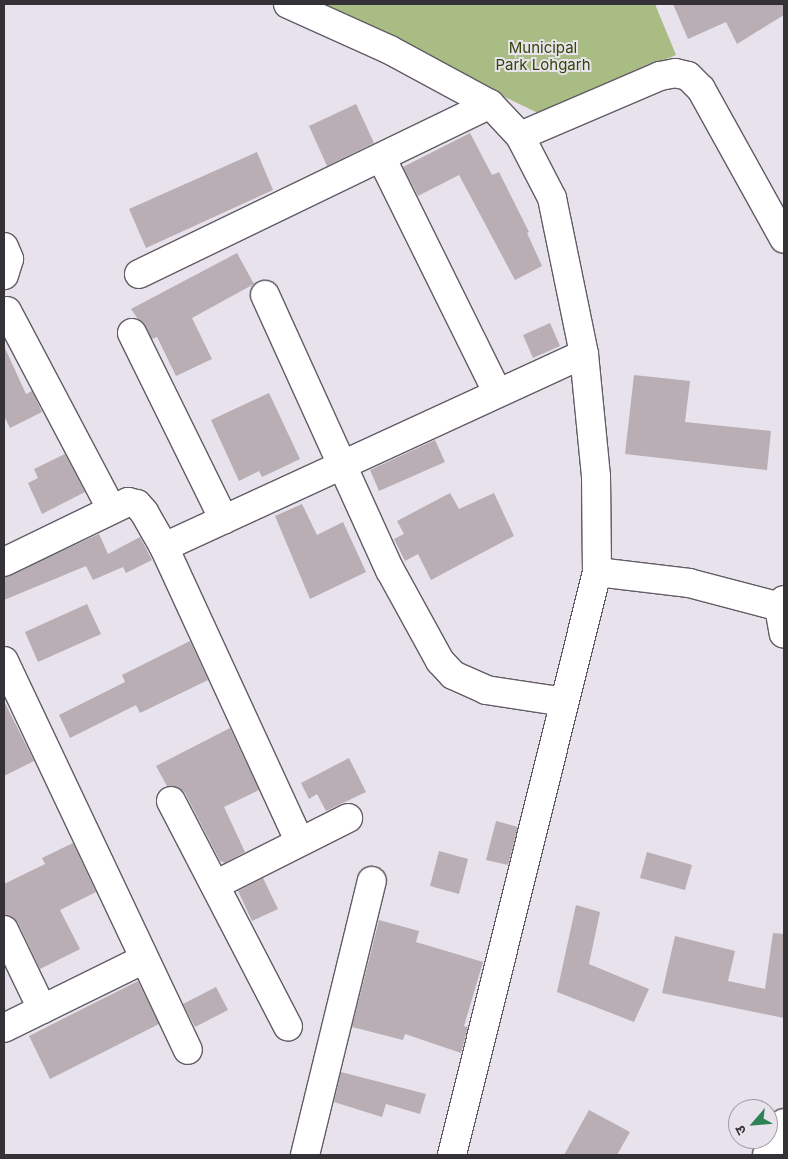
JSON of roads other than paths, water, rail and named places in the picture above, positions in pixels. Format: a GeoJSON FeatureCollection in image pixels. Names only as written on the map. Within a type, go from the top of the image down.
{"type":"FeatureCollection","features":[{"type":"Feature","properties":{"kind":"street"},"geometry":{"type":"LineString","coordinates":[[288,4],[390,50],[490,104],[520,136],[552,198],[584,354],[596,476],[597,572],[452,1155]]}},
{"type":"Feature","properties":{"kind":"street"},"geometry":{"type":"LineString","coordinates":[[520,136],[660,76],[675,73],[688,76],[701,89],[784,239]]}},
{"type":"Feature","properties":{"kind":"street"},"geometry":{"type":"LineString","coordinates":[[139,274],[382,159],[490,104]]}},
{"type":"Feature","properties":{"kind":"street"},"geometry":{"type":"LineString","coordinates":[[382,159],[497,392]]}},
{"type":"Feature","properties":{"kind":"street"},"geometry":{"type":"LineString","coordinates":[[4,247],[9,259],[4,275]]}},
{"type":"Feature","properties":{"kind":"street"},"geometry":{"type":"LineString","coordinates":[[265,295],[390,570],[430,644],[453,675],[486,690],[564,702]]}},
{"type":"Feature","properties":{"kind":"street"},"geometry":{"type":"LineString","coordinates":[[7,311],[111,508]]}},
{"type":"Feature","properties":{"kind":"street"},"geometry":{"type":"LineString","coordinates":[[132,333],[224,520]]}},
{"type":"Feature","properties":{"kind":"street"},"geometry":{"type":"LineString","coordinates":[[164,547],[497,392],[584,354]]}},
{"type":"Feature","properties":{"kind":"street"},"geometry":{"type":"LineString","coordinates":[[4,562],[111,508],[128,502],[137,504],[164,547],[299,840]]}},
{"type":"Feature","properties":{"kind":"street"},"geometry":{"type":"LineString","coordinates":[[597,572],[689,583],[782,605],[784,634]]}},
{"type":"Feature","properties":{"kind":"street"},"geometry":{"type":"LineString","coordinates":[[4,661],[188,1050]]}},
{"type":"Feature","properties":{"kind":"street"},"geometry":{"type":"LineString","coordinates":[[172,800],[288,1027]]}},
{"type":"Feature","properties":{"kind":"street"},"geometry":{"type":"LineString","coordinates":[[215,885],[299,840],[348,818]]}},
{"type":"Feature","properties":{"kind":"street"},"geometry":{"type":"LineString","coordinates":[[305,1155],[372,881]]}},
{"type":"Feature","properties":{"kind":"street"},"geometry":{"type":"LineString","coordinates":[[4,930],[42,1009]]}},
{"type":"Feature","properties":{"kind":"street"},"geometry":{"type":"LineString","coordinates":[[4,1028],[144,958]]}},
{"type":"Feature","properties":{"kind":"street"},"geometry":{"type":"LineString","coordinates":[[767,1155],[783,1127]]}},
{"type":"Feature","properties":{"kind":"park label","name":"Municipal Park Lohgarh"},"geometry":{"type":"Point","coordinates":[543,56]}}]}
